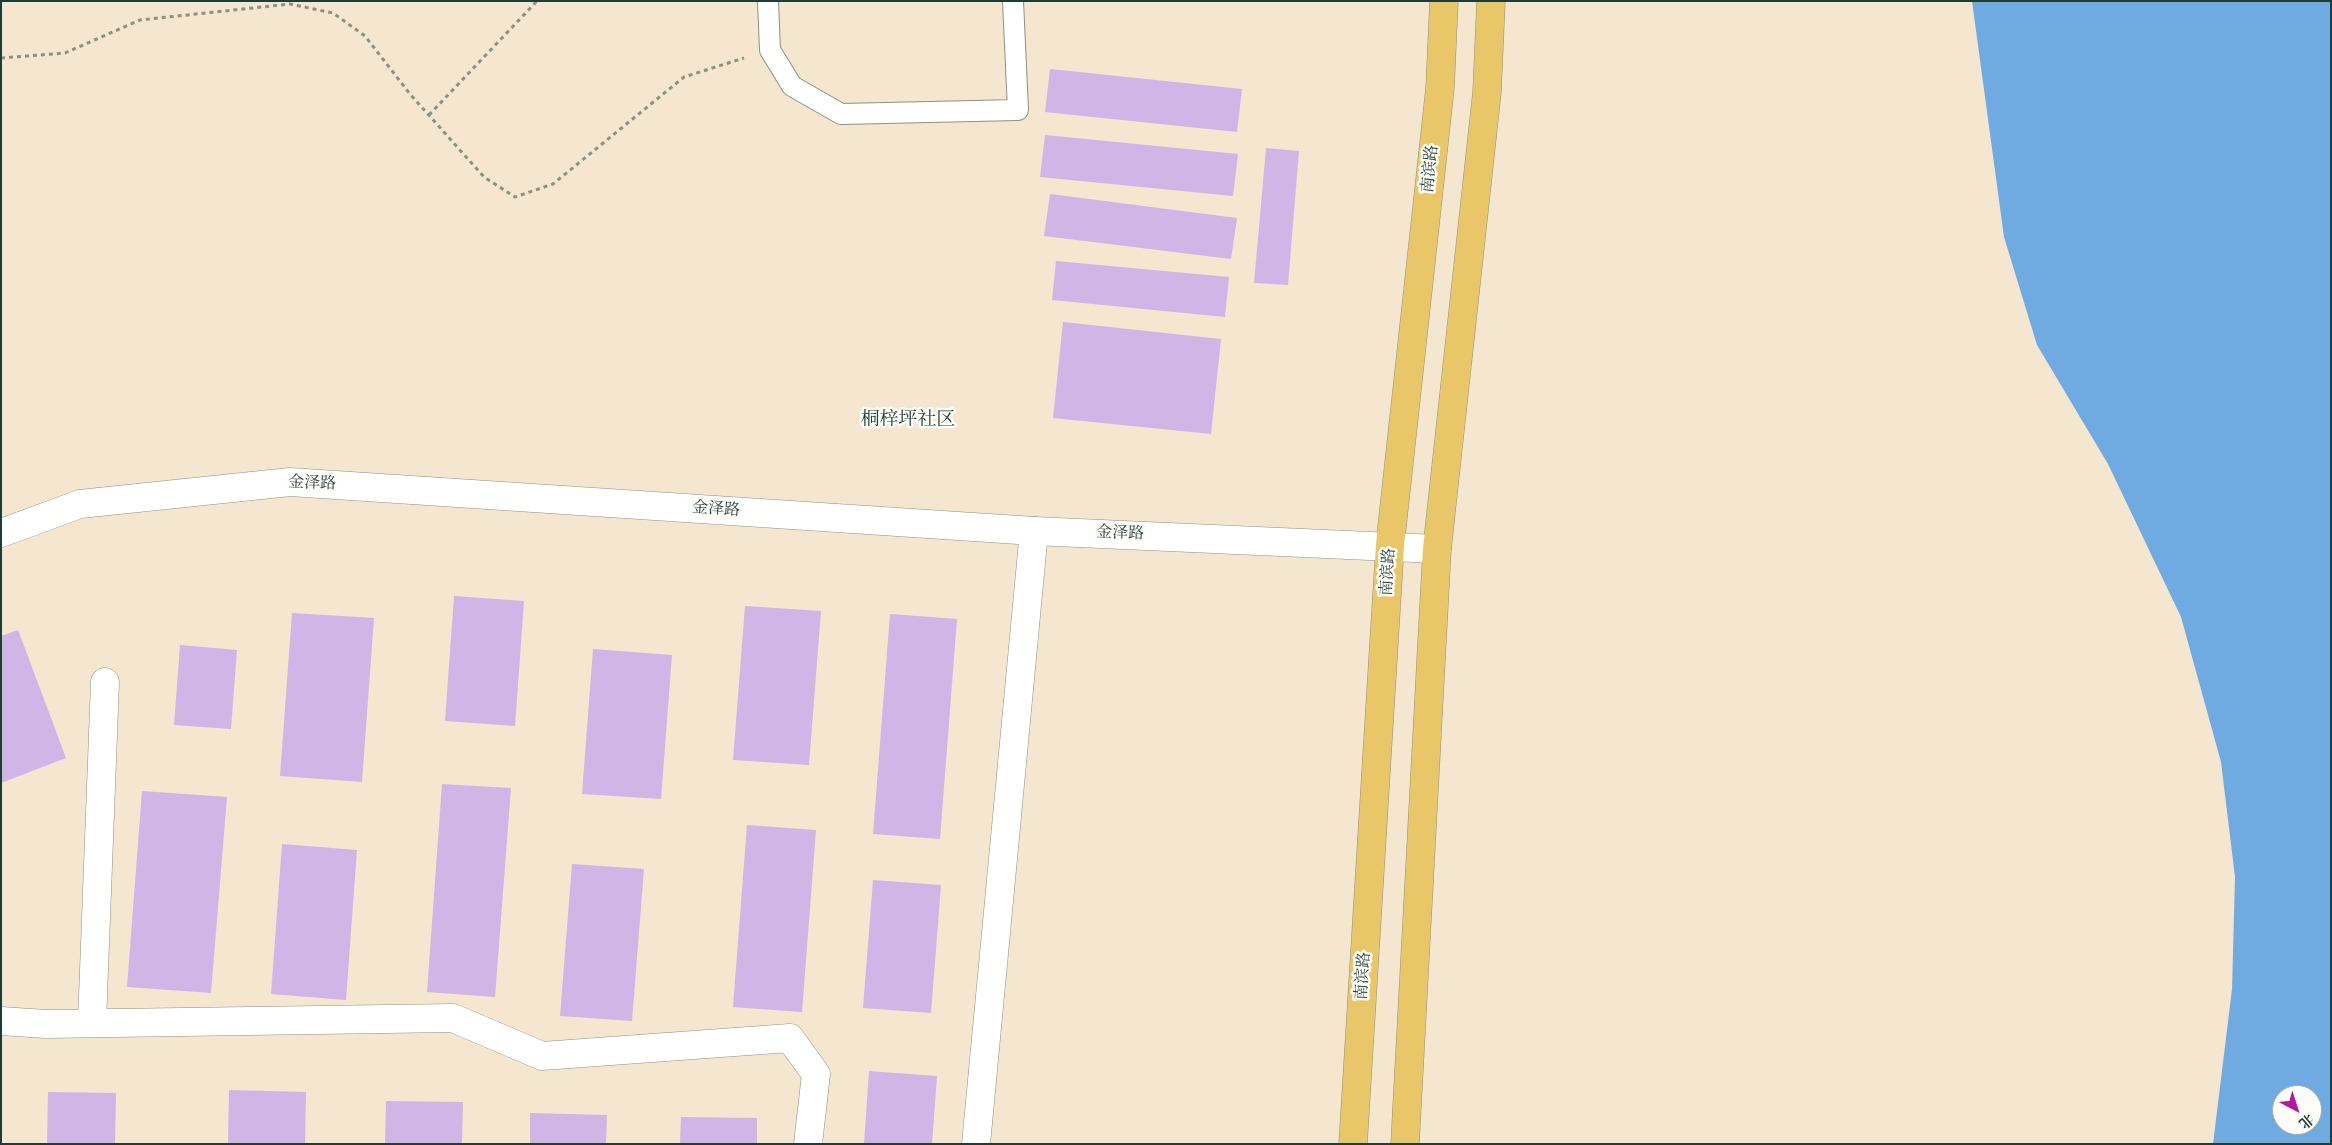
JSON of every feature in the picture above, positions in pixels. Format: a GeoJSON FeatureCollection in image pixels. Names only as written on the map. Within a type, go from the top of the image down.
{"type":"FeatureCollection","features":[{"type":"Feature","properties":{"kind":"main road","name":"南滨路"},"geometry":{"type":"LineString","coordinates":[[1354,1144],[1390,545],[1440,88],[1444,1]]}},
{"type":"Feature","properties":{"kind":"main road"},"geometry":{"type":"LineString","coordinates":[[1405,1144],[1437,549],[1486,92],[1491,1]]}},
{"type":"Feature","properties":{"kind":"street","name":"金泽路"},"geometry":{"type":"LineString","coordinates":[[1,533],[80,504],[290,482],[1034,531],[1390,545],[1437,549]]}},
{"type":"Feature","properties":{"kind":"street"},"geometry":{"type":"LineString","coordinates":[[976,1144],[1034,531]]}},
{"type":"Feature","properties":{"kind":"street"},"geometry":{"type":"LineString","coordinates":[[92,1023],[105,682]]}},
{"type":"Feature","properties":{"kind":"street"},"geometry":{"type":"LineString","coordinates":[[1,1021],[46,1024],[453,1018],[542,1056],[790,1038],[816,1074],[808,1144]]}},
{"type":"Feature","properties":{"kind":"lane"},"geometry":{"type":"LineString","coordinates":[[768,1],[770,50],[792,86],[841,114],[1018,110],[1012,1]]}},
{"type":"Feature","properties":{"kind":"path"},"geometry":{"type":"LineString","coordinates":[[429,115],[537,1]]}},
{"type":"Feature","properties":{"kind":"path"},"geometry":{"type":"LineString","coordinates":[[1,58],[64,53],[140,20],[290,4],[333,13],[365,36],[429,115],[484,177],[515,198],[553,184],[684,77],[770,50]]}},
{"type":"Feature","properties":{"kind":"water"},"geometry":{"type":"Polygon","coordinates":[[[1972,1],[2331,1],[2331,1144],[2213,1144],[2232,989],[2235,877],[2221,762],[2181,617],[2108,464],[2037,345],[2004,237],[1972,1]]]}},
{"type":"Feature","properties":{"kind":"building"},"geometry":{"type":"Polygon","coordinates":[[[1050,69],[1242,89],[1237,132],[1045,112],[1050,69]]]}},
{"type":"Feature","properties":{"kind":"building"},"geometry":{"type":"Polygon","coordinates":[[[1045,135],[1238,154],[1233,196],[1040,177],[1045,135]]]}},
{"type":"Feature","properties":{"kind":"building"},"geometry":{"type":"Polygon","coordinates":[[[1266,148],[1299,151],[1288,285],[1254,283],[1266,148]]]}},
{"type":"Feature","properties":{"kind":"building"},"geometry":{"type":"Polygon","coordinates":[[[1050,194],[1237,218],[1231,259],[1044,236],[1050,194]]]}},
{"type":"Feature","properties":{"kind":"building"},"geometry":{"type":"Polygon","coordinates":[[[1056,261],[1229,277],[1225,317],[1052,300],[1056,261]]]}},
{"type":"Feature","properties":{"kind":"building"},"geometry":{"type":"Polygon","coordinates":[[[1063,322],[1221,339],[1211,434],[1053,418],[1063,322]]]}},
{"type":"Feature","properties":{"kind":"building"},"geometry":{"type":"Polygon","coordinates":[[[454,596],[524,601],[515,726],[445,721],[454,596]]]}},
{"type":"Feature","properties":{"kind":"building"},"geometry":{"type":"Polygon","coordinates":[[[745,606],[821,611],[809,765],[733,760],[745,606]]]}},
{"type":"Feature","properties":{"kind":"building"},"geometry":{"type":"Polygon","coordinates":[[[292,613],[374,618],[362,782],[280,776],[292,613]]]}},
{"type":"Feature","properties":{"kind":"building"},"geometry":{"type":"Polygon","coordinates":[[[890,614],[957,619],[940,839],[873,834],[890,614]]]}},
{"type":"Feature","properties":{"kind":"building"},"geometry":{"type":"Polygon","coordinates":[[[18,630],[66,758],[1,783],[1,636],[18,630]]]}},
{"type":"Feature","properties":{"kind":"building"},"geometry":{"type":"Polygon","coordinates":[[[180,645],[237,650],[231,729],[174,725],[180,645]]]}},
{"type":"Feature","properties":{"kind":"building"},"geometry":{"type":"Polygon","coordinates":[[[593,649],[672,655],[661,799],[582,794],[593,649]]]}},
{"type":"Feature","properties":{"kind":"building"},"geometry":{"type":"Polygon","coordinates":[[[442,784],[511,788],[495,997],[427,992],[442,784]]]}},
{"type":"Feature","properties":{"kind":"building"},"geometry":{"type":"Polygon","coordinates":[[[142,791],[227,797],[211,993],[127,987],[142,791]]]}},
{"type":"Feature","properties":{"kind":"building"},"geometry":{"type":"Polygon","coordinates":[[[747,825],[816,830],[802,1012],[733,1007],[747,825]]]}},
{"type":"Feature","properties":{"kind":"building"},"geometry":{"type":"Polygon","coordinates":[[[282,844],[357,850],[346,1000],[271,994],[282,844]]]}},
{"type":"Feature","properties":{"kind":"building"},"geometry":{"type":"Polygon","coordinates":[[[572,864],[644,869],[632,1021],[560,1016],[572,864]]]}},
{"type":"Feature","properties":{"kind":"building"},"geometry":{"type":"Polygon","coordinates":[[[873,880],[941,885],[931,1013],[863,1008],[873,880]]]}},
{"type":"Feature","properties":{"kind":"building"},"geometry":{"type":"Polygon","coordinates":[[[869,1071],[937,1076],[932,1144],[864,1144],[869,1071]]]}},
{"type":"Feature","properties":{"kind":"building"},"geometry":{"type":"Polygon","coordinates":[[[229,1090],[306,1092],[305,1144],[228,1144],[229,1090]]]}},
{"type":"Feature","properties":{"kind":"building"},"geometry":{"type":"Polygon","coordinates":[[[48,1092],[116,1093],[115,1144],[47,1144],[48,1092]]]}},
{"type":"Feature","properties":{"kind":"building"},"geometry":{"type":"Polygon","coordinates":[[[386,1101],[463,1102],[462,1144],[385,1144],[386,1101]]]}},
{"type":"Feature","properties":{"kind":"building"},"geometry":{"type":"Polygon","coordinates":[[[530,1113],[607,1115],[606,1144],[530,1144],[530,1113]]]}},
{"type":"Feature","properties":{"kind":"building"},"geometry":{"type":"Polygon","coordinates":[[[681,1117],[757,1118],[757,1144],[680,1144],[681,1117]]]}},
{"type":"Feature","properties":{"kind":"district","name":"桐梓坪社区"},"geometry":{"type":"Point","coordinates":[908,421]}}]}
